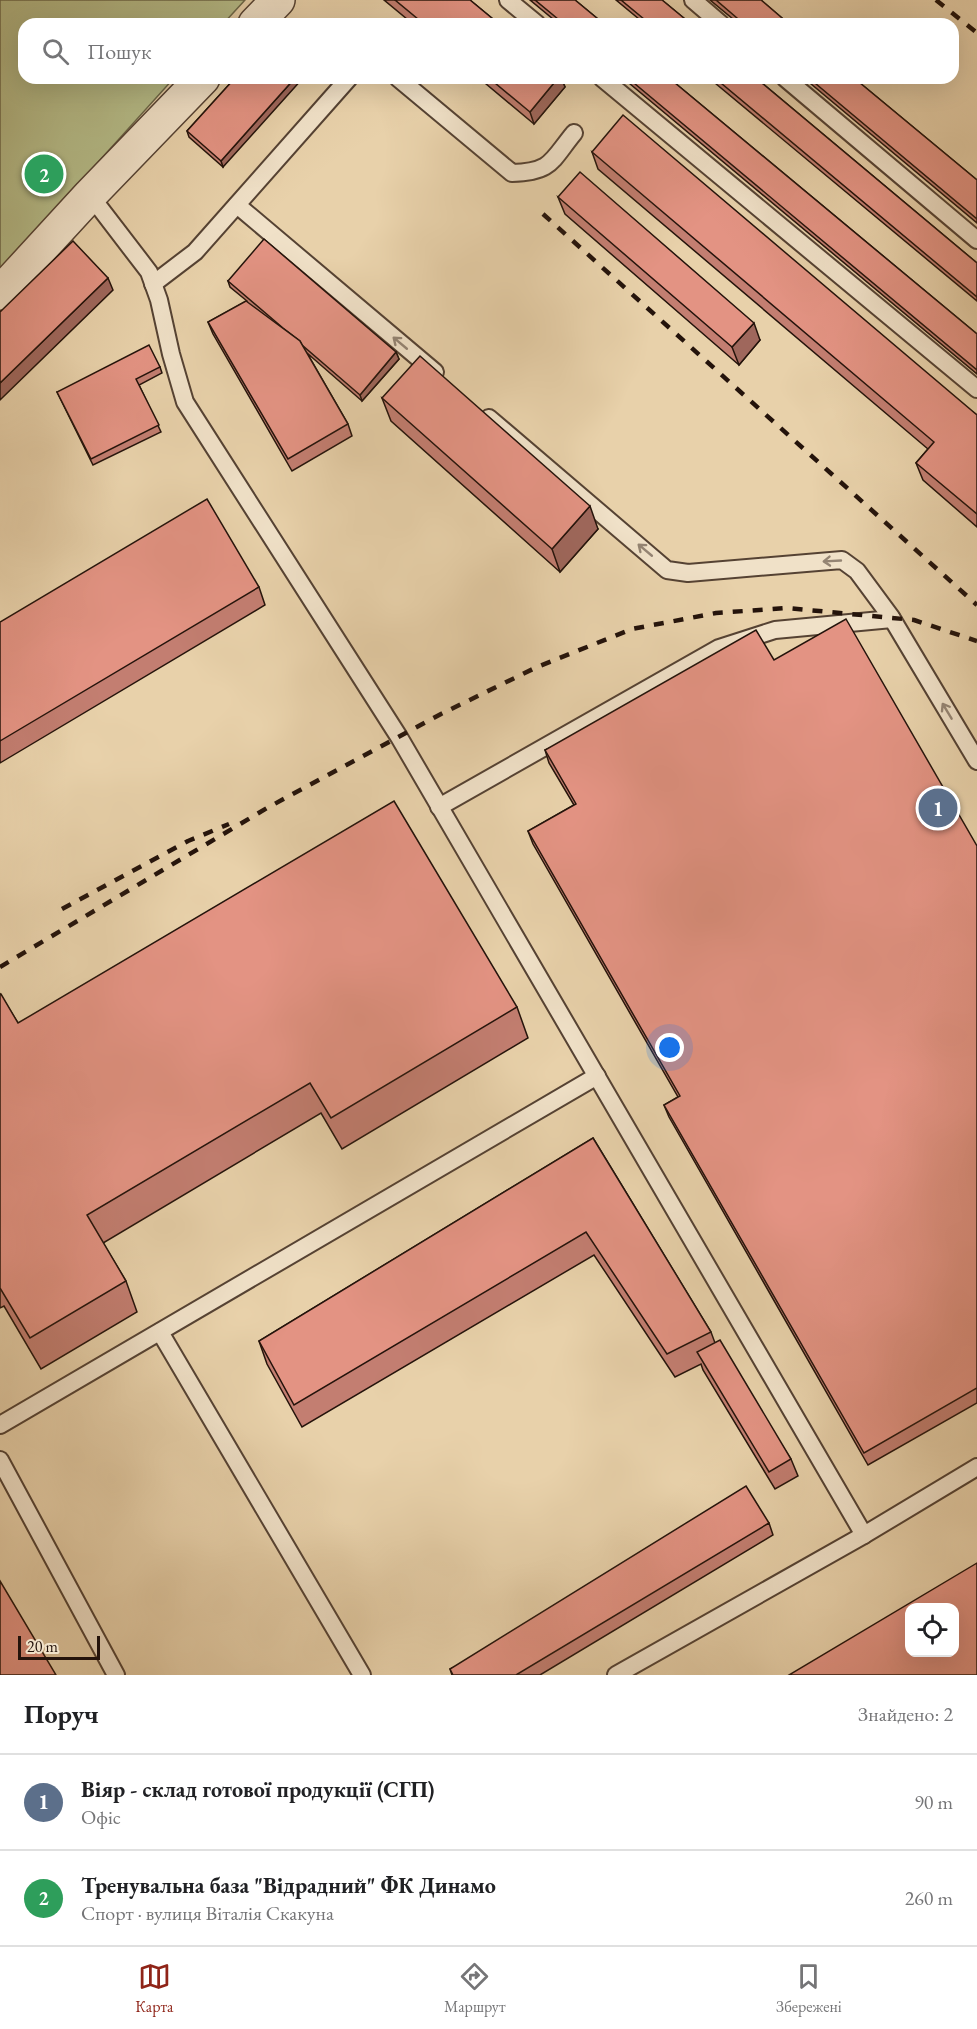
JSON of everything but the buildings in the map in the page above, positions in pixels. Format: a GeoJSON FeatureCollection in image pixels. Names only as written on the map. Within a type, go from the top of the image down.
{"type":"FeatureCollection","features":[{"type":"Feature","properties":{"kind":"street"},"geometry":{"type":"LineString","coordinates":[[261,18],[278,0]]}},
{"type":"Feature","properties":{"kind":"street"},"geometry":{"type":"LineString","coordinates":[[0,293],[197,84]]}},
{"type":"Feature","properties":{"kind":"lane"},"geometry":{"type":"LineString","coordinates":[[508,0],[530,18]]}},
{"type":"Feature","properties":{"kind":"lane"},"geometry":{"type":"LineString","coordinates":[[693,0],[714,18]]}},
{"type":"Feature","properties":{"kind":"lane"},"geometry":{"type":"LineString","coordinates":[[153,284],[195,252],[343,84]]}},
{"type":"Feature","properties":{"kind":"lane"},"geometry":{"type":"LineString","coordinates":[[405,84],[512,173],[531,173],[545,169],[574,133]]}},
{"type":"Feature","properties":{"kind":"lane"},"geometry":{"type":"LineString","coordinates":[[609,84],[977,389]]}},
{"type":"Feature","properties":{"kind":"lane"},"geometry":{"type":"LineString","coordinates":[[792,84],[977,240]]}},
{"type":"Feature","properties":{"kind":"lane"},"geometry":{"type":"LineString","coordinates":[[90,195],[149,272],[159,300],[185,402],[399,737],[864,1535]]}},
{"type":"Feature","properties":{"kind":"lane"},"geometry":{"type":"LineString","coordinates":[[237,205],[445,381]]}},
{"type":"Feature","properties":{"kind":"lane"},"geometry":{"type":"LineString","coordinates":[[472,404],[667,570],[688,573],[842,560],[857,571],[892,620],[977,761]]}},
{"type":"Feature","properties":{"kind":"lane"},"geometry":{"type":"LineString","coordinates":[[439,807],[719,648],[775,630],[892,620]]}},
{"type":"Feature","properties":{"kind":"lane"},"geometry":{"type":"LineString","coordinates":[[0,1425],[597,1077]]}},
{"type":"Feature","properties":{"kind":"lane"},"geometry":{"type":"LineString","coordinates":[[159,1332],[362,1675]]}},
{"type":"Feature","properties":{"kind":"lane"},"geometry":{"type":"LineString","coordinates":[[0,1460],[116,1675]]}},
{"type":"Feature","properties":{"kind":"lane"},"geometry":{"type":"LineString","coordinates":[[616,1675],[864,1535],[977,1467]]}},
{"type":"Feature","properties":{"kind":"green space"},"geometry":{"type":"Polygon","coordinates":[[[0,0],[245,0],[228,18],[18,18],[18,84],[169,84],[0,271],[0,0]]]}},
{"type":"Feature","properties":{"kind":"railway"},"geometry":{"type":"LineString","coordinates":[[936,0],[958,18]]}},
{"type":"Feature","properties":{"kind":"railway"},"geometry":{"type":"LineString","coordinates":[[959,19],[977,33]]}},
{"type":"Feature","properties":{"kind":"railway"},"geometry":{"type":"LineString","coordinates":[[543,214],[977,605]]}},
{"type":"Feature","properties":{"kind":"railway"},"geometry":{"type":"LineString","coordinates":[[0,967],[267,808],[441,714],[537,667],[632,629],[716,613],[787,608],[914,620],[977,641]]}},
{"type":"Feature","properties":{"kind":"railway"},"geometry":{"type":"LineString","coordinates":[[62,909],[188,841],[229,824]]}},
{"type":"Feature","properties":{"kind":"place","name":"Тренувальна база \"Відрадний\" ФК Динамо"},"geometry":{"type":"Point","coordinates":[44,174]}},
{"type":"Feature","properties":{"kind":"place","name":"Віяр - склад готової продукції (СГП)"},"geometry":{"type":"Point","coordinates":[938,808]}}]}
